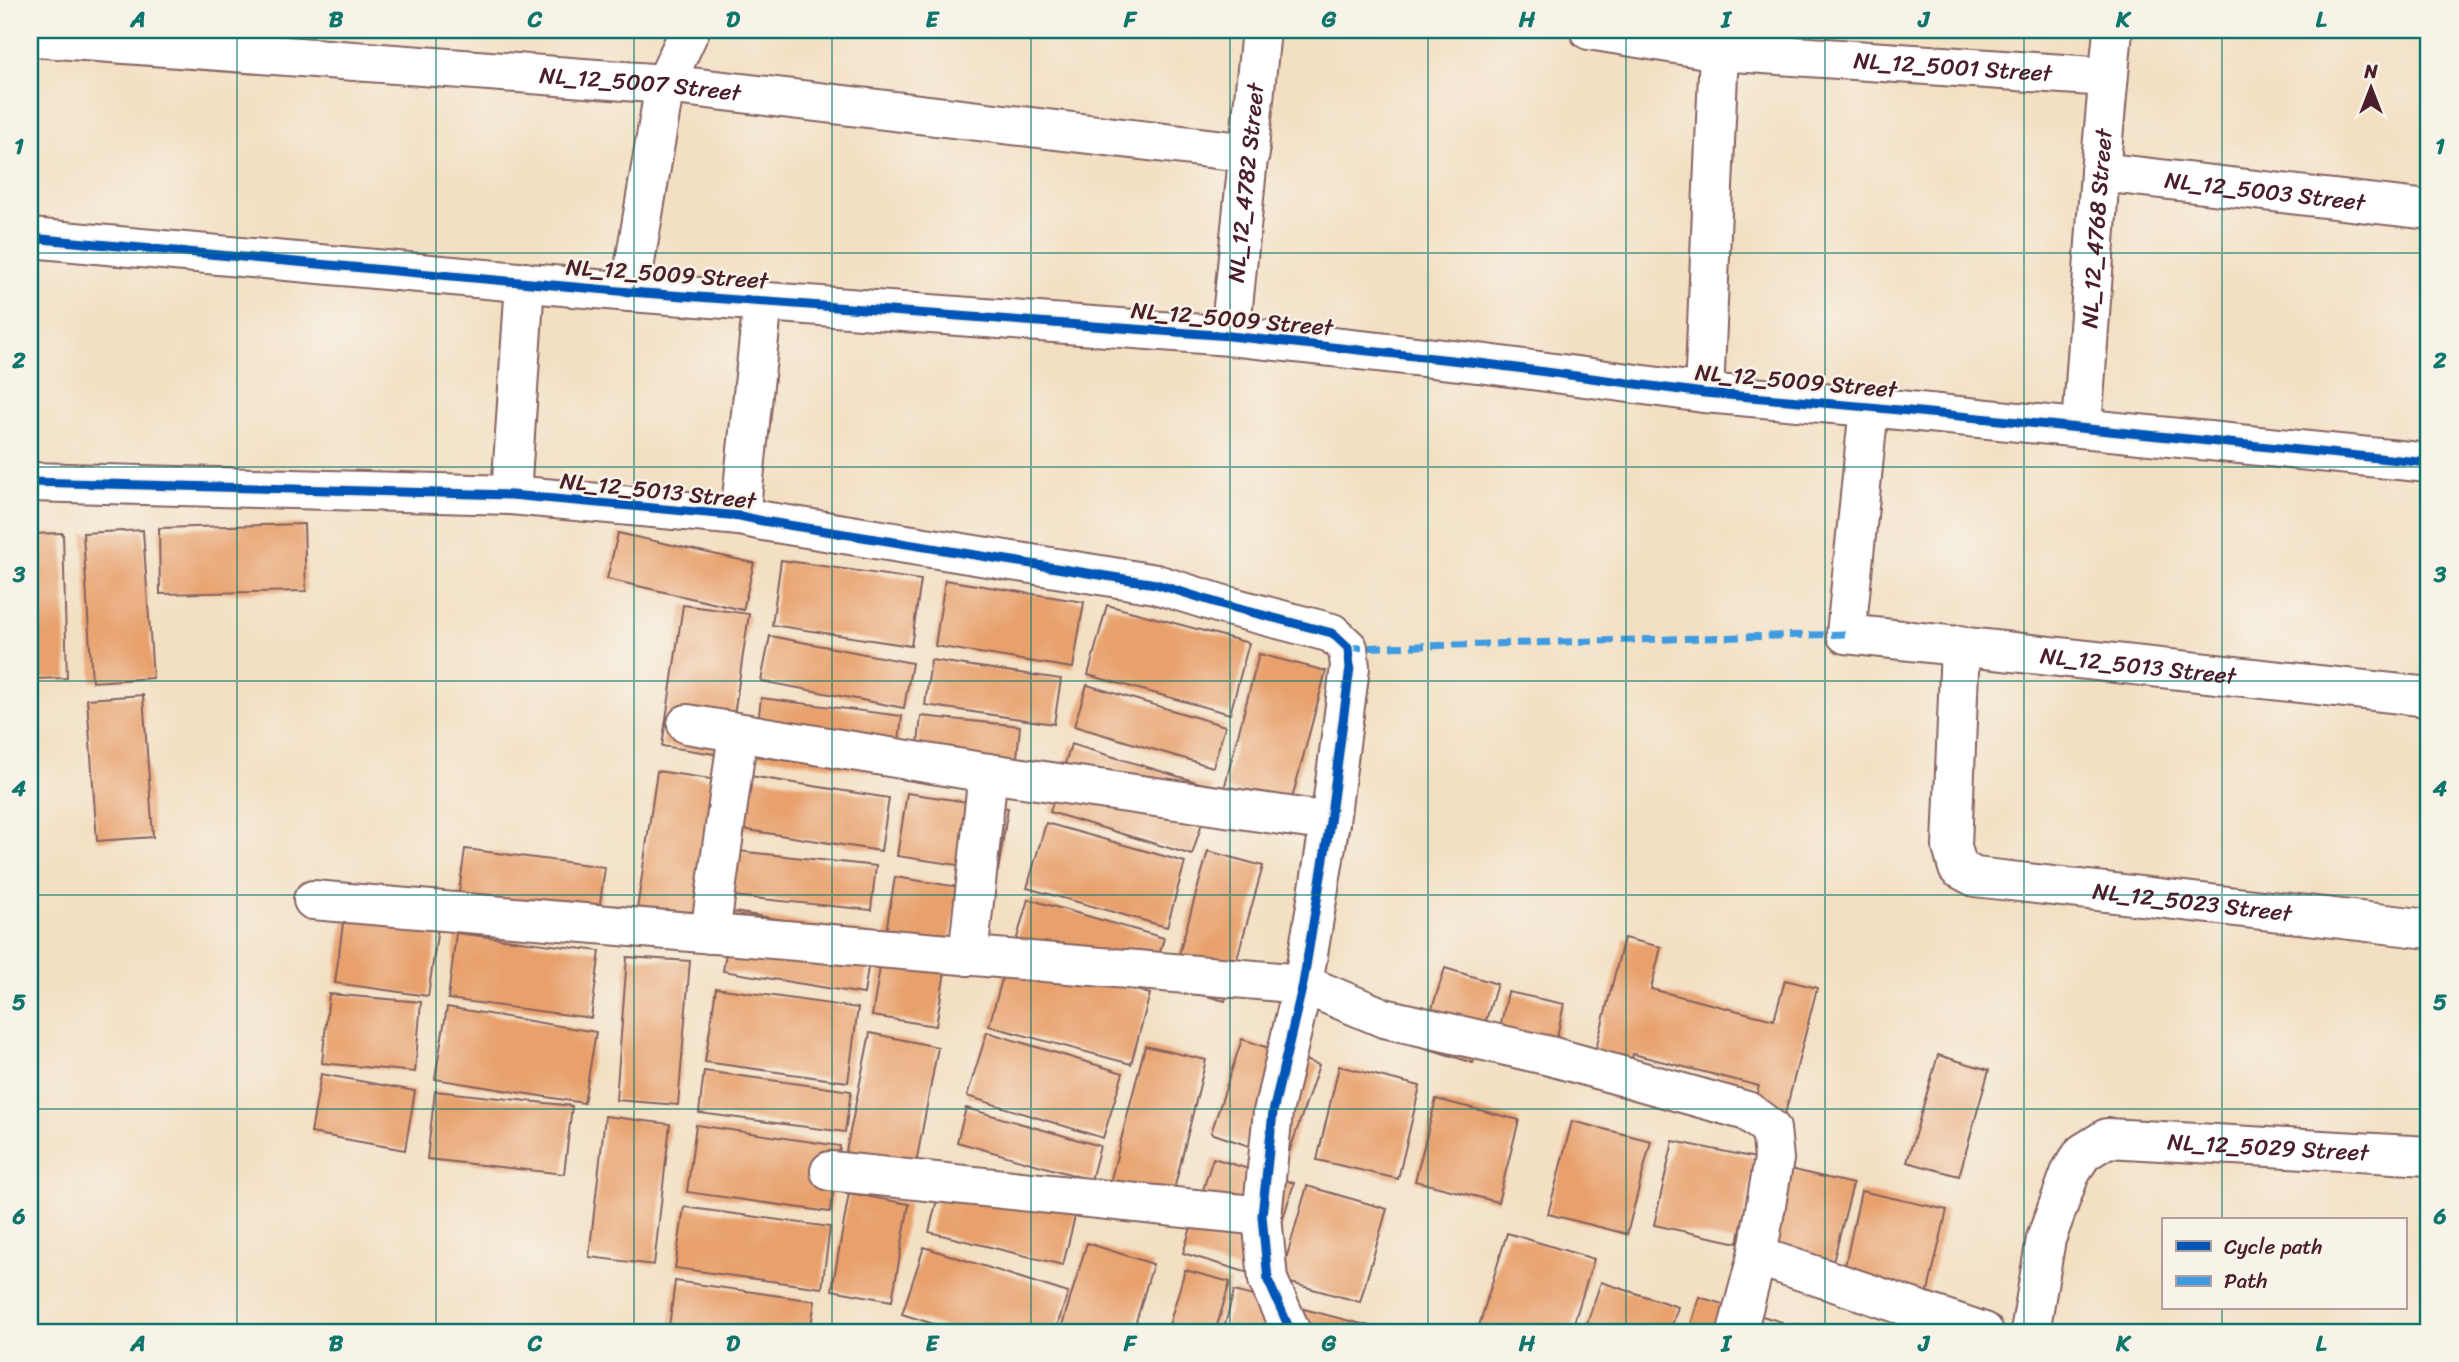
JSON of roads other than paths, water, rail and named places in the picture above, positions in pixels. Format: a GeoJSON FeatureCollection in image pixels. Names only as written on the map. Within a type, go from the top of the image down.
{"type":"FeatureCollection","features":[{"type":"Feature","properties":{"kind":"street"},"geometry":{"type":"LineString","coordinates":[[630,292],[664,84],[690,30]]}},
{"type":"Feature","properties":{"kind":"street","name":"NL_12_4782 Street"},"geometry":{"type":"LineString","coordinates":[[1230,336],[1261,30]]}},
{"type":"Feature","properties":{"kind":"street","name":"NL_12_5001 Street"},"geometry":{"type":"LineString","coordinates":[[1589,30],[1719,51],[2108,77]]}},
{"type":"Feature","properties":{"kind":"street","name":"NL_12_4768 Street"},"geometry":{"type":"LineString","coordinates":[[2081,428],[2113,30]]}},
{"type":"Feature","properties":{"kind":"street","name":"NL_12_5007 Street"},"geometry":{"type":"LineString","coordinates":[[30,37],[664,84],[1250,153]]}},
{"type":"Feature","properties":{"kind":"street"},"geometry":{"type":"LineString","coordinates":[[1704,393],[1719,51]]}},
{"type":"Feature","properties":{"kind":"street","name":"NL_12_5003 Street"},"geometry":{"type":"LineString","coordinates":[[2100,173],[2429,210]]}},
{"type":"Feature","properties":{"kind":"street","name":"NL_12_5009 Street"},"geometry":{"type":"LineString","coordinates":[[30,238],[630,292],[1230,336],[1479,363],[1704,393],[2429,463]]}},
{"type":"Feature","properties":{"kind":"street"},"geometry":{"type":"LineString","coordinates":[[511,495],[525,282]]}},
{"type":"Feature","properties":{"kind":"street"},"geometry":{"type":"LineString","coordinates":[[740,516],[763,301]]}},
{"type":"Feature","properties":{"kind":"street","name":"NL_12_5013 Street"},"geometry":{"type":"LineString","coordinates":[[1869,407],[1846,634],[2429,697]]}},
{"type":"Feature","properties":{"kind":"street","name":"NL_12_5013 Street"},"geometry":{"type":"LineString","coordinates":[[30,482],[511,495],[740,516],[763,522],[1156,584],[1332,633],[1348,648],[1350,667],[1329,822]]}},
{"type":"Feature","properties":{"kind":"street","name":"NL_12_5023 Street"},"geometry":{"type":"LineString","coordinates":[[1960,645],[1952,847],[1958,868],[1975,877],[2429,929]]}},
{"type":"Feature","properties":{"kind":"street"},"geometry":{"type":"LineString","coordinates":[[687,724],[988,773],[1329,822],[1303,984],[1273,1112],[1262,1216],[1268,1280],[1291,1332]]}},
{"type":"Feature","properties":{"kind":"street"},"geometry":{"type":"LineString","coordinates":[[710,934],[738,733]]}},
{"type":"Feature","properties":{"kind":"street"},"geometry":{"type":"LineString","coordinates":[[968,956],[988,773]]}},
{"type":"Feature","properties":{"kind":"street"},"geometry":{"type":"LineString","coordinates":[[313,900],[1303,984],[1384,1018],[1550,1056],[1746,1111],[1770,1129],[1774,1159],[1757,1256],[1737,1332]]}},
{"type":"Feature","properties":{"kind":"street","name":"NL_12_5029 Street"},"geometry":{"type":"LineString","coordinates":[[2030,1332],[2046,1239],[2071,1171],[2083,1153],[2107,1138],[2429,1156]]}},
{"type":"Feature","properties":{"kind":"street"},"geometry":{"type":"LineString","coordinates":[[831,1171],[1262,1216]]}},
{"type":"Feature","properties":{"kind":"street"},"geometry":{"type":"LineString","coordinates":[[1757,1256],[1984,1332]]}}]}
